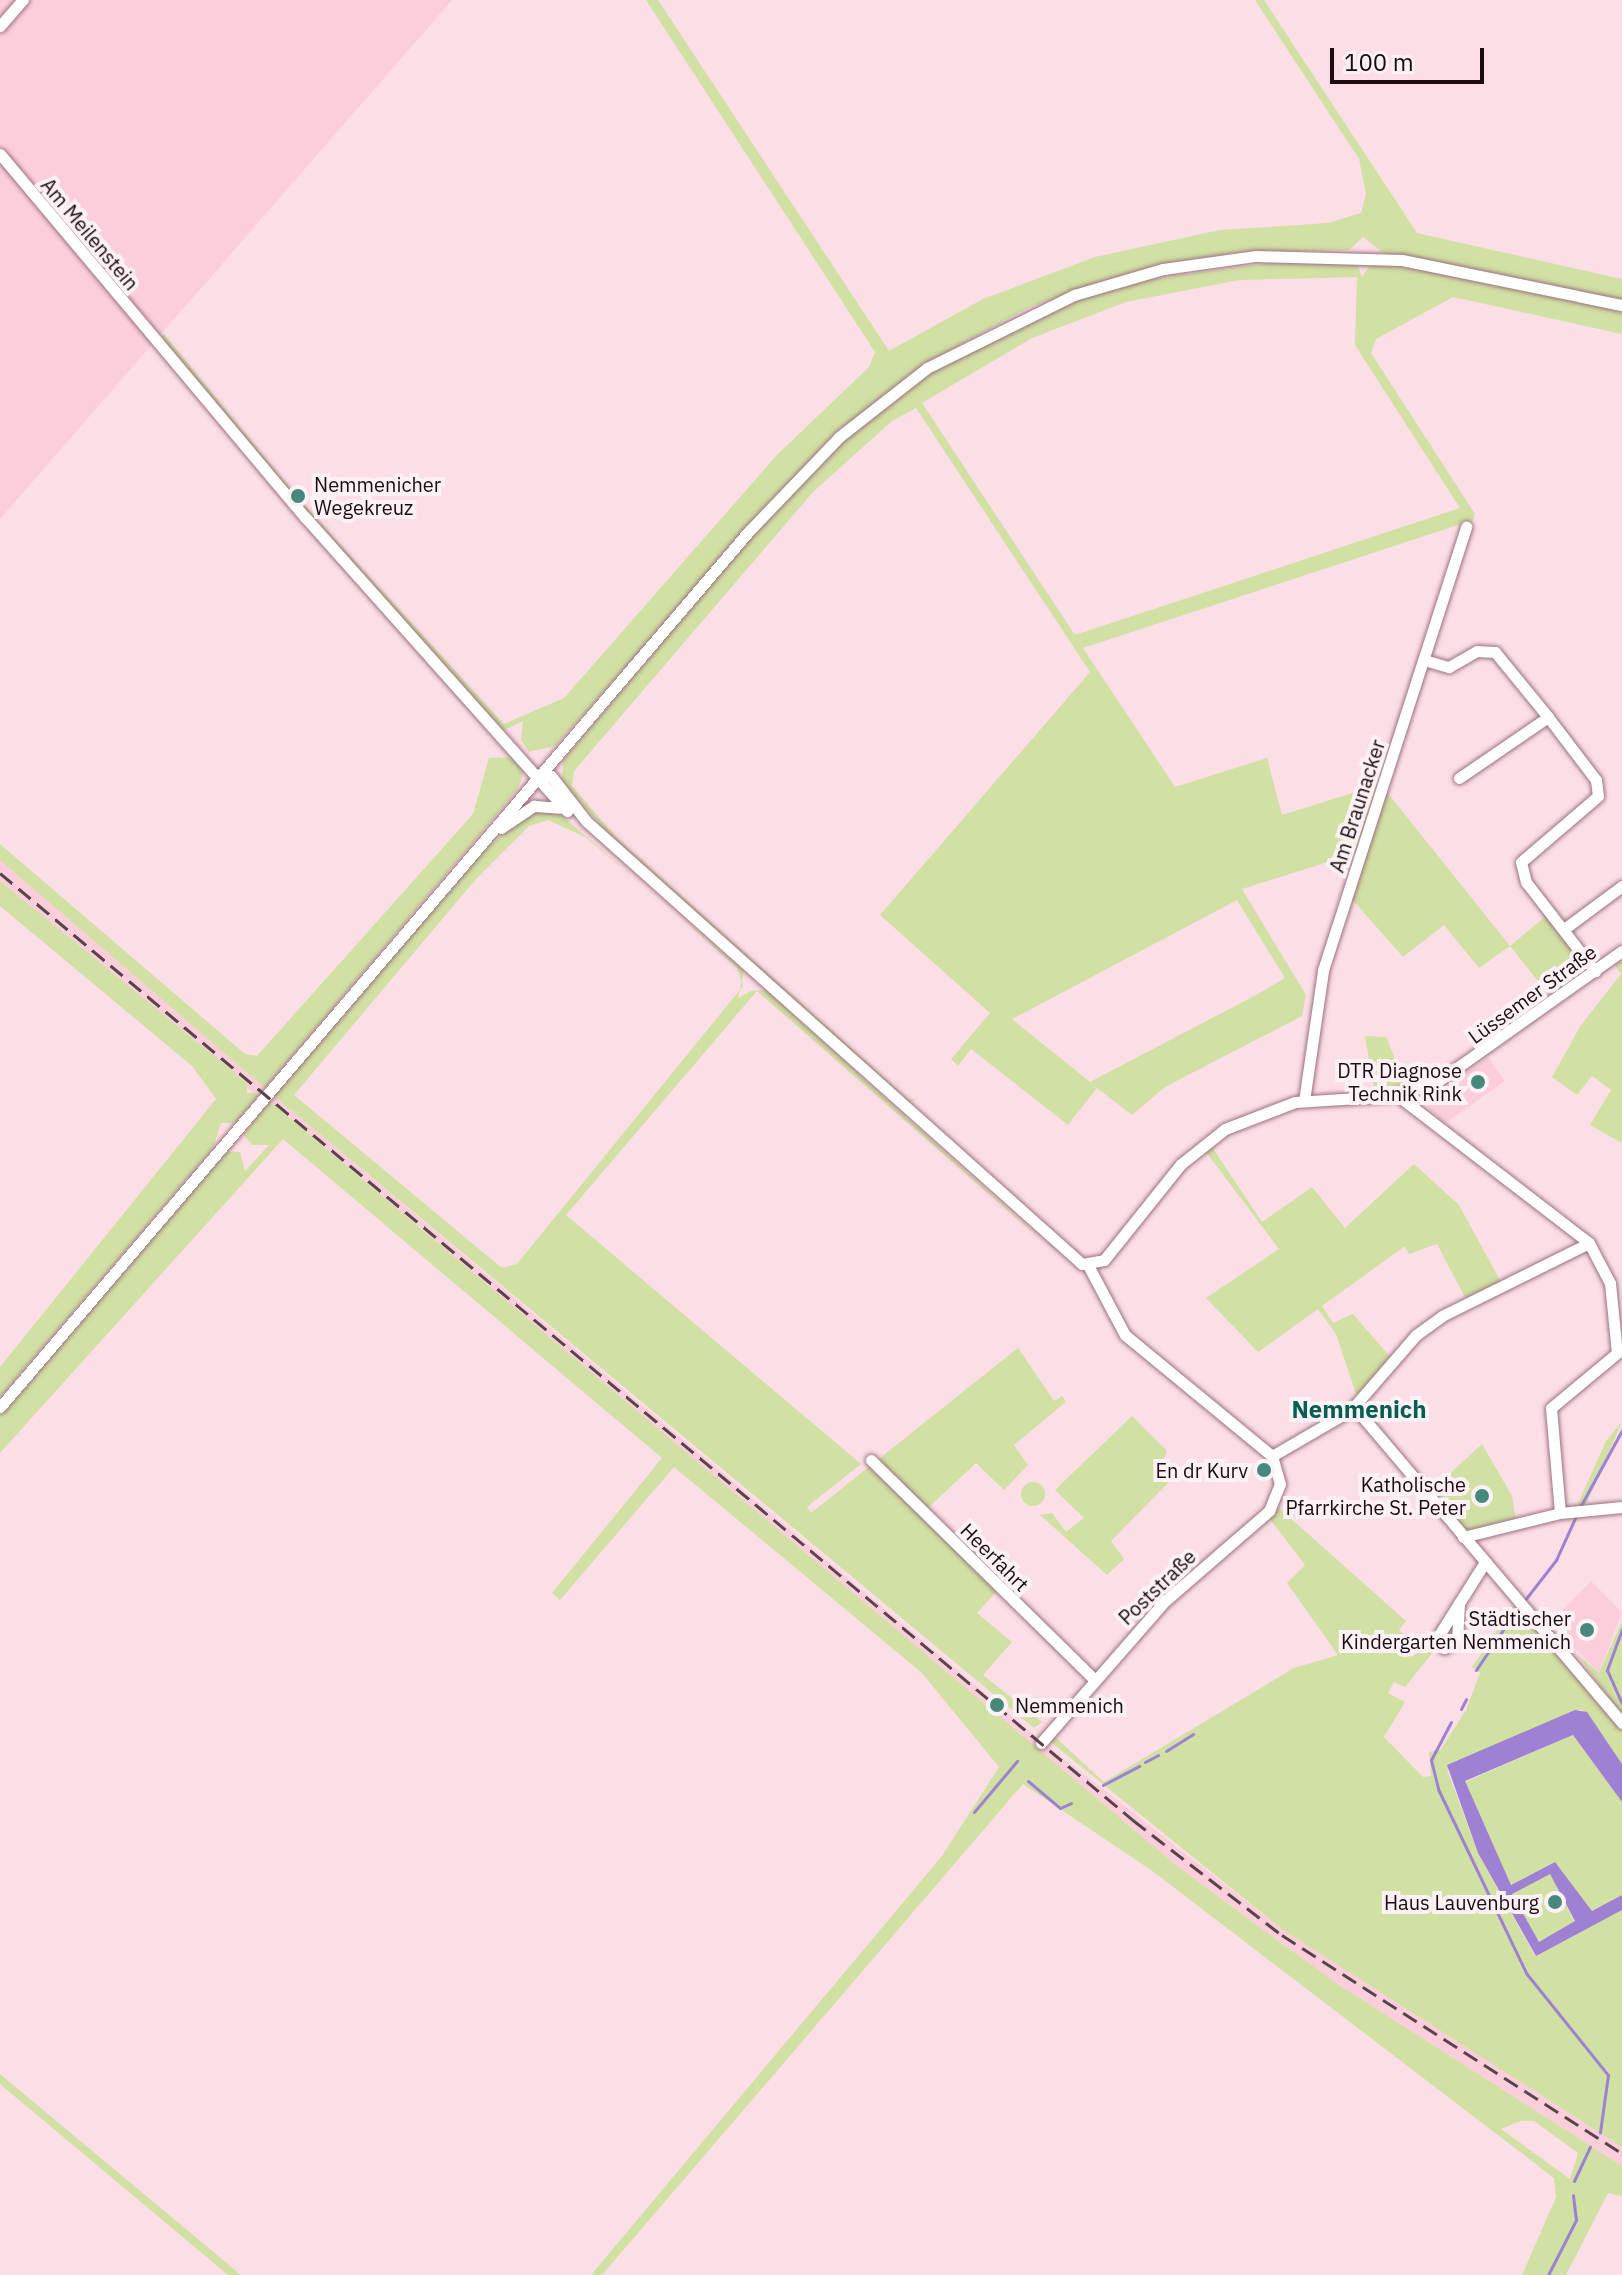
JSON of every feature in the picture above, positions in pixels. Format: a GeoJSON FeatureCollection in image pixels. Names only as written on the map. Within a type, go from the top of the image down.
{"type":"FeatureCollection","features":[{"type":"Feature","properties":{"kind":"street"},"geometry":{"type":"LineString","coordinates":[[0,26],[23,0]]}},
{"type":"Feature","properties":{"kind":"street","name":"Am Meilenstein"},"geometry":{"type":"LineString","coordinates":[[0,154],[153,336],[540,774]]}},
{"type":"Feature","properties":{"kind":"street"},"geometry":{"type":"LineString","coordinates":[[0,1407],[540,774],[825,450],[913,377],[1024,315],[1163,269],[1293,254],[1438,266],[1622,305]]}},
{"type":"Feature","properties":{"kind":"street","name":"Am Braunacker"},"geometry":{"type":"LineString","coordinates":[[1304,1101],[1323,970],[1466,527]]}},
{"type":"Feature","properties":{"kind":"street"},"geometry":{"type":"LineString","coordinates":[[1424,660],[1449,667],[1477,651],[1495,652],[1548,717],[1599,790],[1521,862],[1526,882],[1595,971]]}},
{"type":"Feature","properties":{"kind":"street"},"geometry":{"type":"LineString","coordinates":[[1459,778],[1548,717]]}},
{"type":"Feature","properties":{"kind":"street"},"geometry":{"type":"LineString","coordinates":[[540,774],[547,794],[567,811],[586,821]]}},
{"type":"Feature","properties":{"kind":"street"},"geometry":{"type":"LineString","coordinates":[[540,774],[551,776],[586,821],[954,1151],[1088,1265],[1125,1335],[1272,1456],[1351,1410],[1416,1335],[1442,1316],[1589,1243]]}},
{"type":"Feature","properties":{"kind":"street"},"geometry":{"type":"LineString","coordinates":[[481,843],[530,808],[567,811]]}},
{"type":"Feature","properties":{"kind":"street"},"geometry":{"type":"LineString","coordinates":[[1564,929],[1622,886]]}},
{"type":"Feature","properties":{"kind":"street","name":"Lüssemer Straße"},"geometry":{"type":"LineString","coordinates":[[1088,1265],[1104,1260],[1205,1143],[1253,1115],[1304,1101],[1397,1095],[1453,1073],[1622,951]]}},
{"type":"Feature","properties":{"kind":"street"},"geometry":{"type":"LineString","coordinates":[[1397,1095],[1589,1243],[1610,1283],[1620,1354],[1551,1408],[1560,1513]]}},
{"type":"Feature","properties":{"kind":"street"},"geometry":{"type":"LineString","coordinates":[[1351,1410],[1522,1603],[1622,1723]]}},
{"type":"Feature","properties":{"kind":"street","name":"Poststraße"},"geometry":{"type":"LineString","coordinates":[[1041,1743],[1094,1679],[1177,1589],[1272,1508],[1281,1479],[1272,1456]]}},
{"type":"Feature","properties":{"kind":"street","name":"Heerfahrt"},"geometry":{"type":"LineString","coordinates":[[871,1460],[1094,1679]]}},
{"type":"Feature","properties":{"kind":"street"},"geometry":{"type":"LineString","coordinates":[[1463,1537],[1560,1513],[1622,1507]]}},
{"type":"Feature","properties":{"kind":"street"},"geometry":{"type":"LineString","coordinates":[[1459,1603],[1485,1562]]}},
{"type":"Feature","properties":{"kind":"shaded area"},"geometry":{"type":"Polygon","coordinates":[[[0,0],[452,0],[0,519],[0,0]]]}},
{"type":"Feature","properties":{"kind":"shaded area"},"geometry":{"type":"Polygon","coordinates":[[[0,855],[265,1088],[1039,1739],[1283,1930],[1622,2147],[1622,2166],[1333,1981],[1177,1866],[0,881],[0,855]]]}},
{"type":"Feature","properties":{"kind":"shaded area"},"geometry":{"type":"Polygon","coordinates":[[[1488,1057],[1505,1081],[1446,1123],[1428,1108],[1433,1096],[1488,1057]]]}},
{"type":"Feature","properties":{"kind":"shaded area","name":"Städtischer Kindergarten Nemmenich"},"geometry":{"type":"Polygon","coordinates":[[[1591,1581],[1622,1612],[1599,1673],[1550,1623],[1591,1581]]]}},
{"type":"Feature","properties":{"kind":"shaded area"},"geometry":{"type":"Polygon","coordinates":[[[1575,1710],[1587,1712],[1622,1764],[1622,1802],[1573,1735],[1465,1781],[1511,1885],[1555,1862],[1592,1911],[1622,1895],[1622,1910],[1536,1956],[1478,1853],[1447,1765],[1575,1710]],[[1550,1874],[1512,1894],[1539,1942],[1575,1921],[1550,1874]]]}},
{"type":"Feature","properties":{"kind":"green space"},"geometry":{"type":"Polygon","coordinates":[[[646,0],[658,0],[889,351],[983,299],[1095,257],[1220,230],[1328,223],[1361,213],[1366,194],[1359,159],[1255,0],[1264,0],[1417,233],[1622,279],[1622,300],[1383,253],[1363,237],[1349,250],[1233,253],[1164,264],[1032,306],[926,363],[832,436],[555,746],[529,752],[521,740],[523,721],[495,735],[155,345],[164,334],[302,503],[504,724],[564,698],[777,455],[869,367],[875,352],[646,0]]]}},
{"type":"Feature","properties":{"kind":"green space"},"geometry":{"type":"Polygon","coordinates":[[[1300,259],[1357,264],[1362,277],[1371,264],[1427,269],[1622,311],[1622,334],[1453,297],[1376,339],[1371,353],[1475,514],[1470,529],[1461,524],[1083,648],[1175,787],[1267,758],[1282,815],[1378,785],[1356,853],[1242,889],[1306,995],[1302,1016],[1165,1087],[1132,1115],[1097,1088],[1068,1125],[971,1049],[958,1066],[951,1059],[990,1013],[880,915],[1090,672],[916,408],[892,421],[813,492],[574,771],[572,786],[617,838],[909,1100],[919,1098],[908,1103],[605,830],[562,782],[563,760],[763,523],[842,441],[931,371],[1070,302],[1134,281],[1300,259]],[[1357,277],[1239,280],[1126,302],[1032,338],[922,403],[1075,635],[1460,508],[1355,345],[1357,277]],[[1237,900],[1012,1019],[1090,1082],[1258,994],[1285,978],[1237,900]]]}},
{"type":"Feature","properties":{"kind":"green space"},"geometry":{"type":"Polygon","coordinates":[[[514,757],[524,771],[518,789],[265,1088],[0,860],[0,844],[245,1054],[257,1056],[473,814],[489,758],[514,757]]]}},
{"type":"Feature","properties":{"kind":"green space"},"geometry":{"type":"Polygon","coordinates":[[[1386,791],[1510,946],[1479,968],[1444,925],[1403,957],[1350,897],[1386,791]]]}},
{"type":"Feature","properties":{"kind":"green space"},"geometry":{"type":"Polygon","coordinates":[[[555,810],[649,890],[585,837],[548,820],[529,826],[476,879],[294,1095],[502,1268],[517,1264],[740,990],[738,998],[751,991],[766,990],[1056,1253],[757,991],[566,1215],[861,1464],[807,1507],[811,1513],[1018,1348],[1054,1401],[1062,1396],[1066,1402],[1014,1445],[1028,1465],[1004,1490],[976,1463],[928,1508],[997,1591],[977,1613],[1012,1642],[983,1675],[1042,1722],[1034,1728],[273,1095],[481,852],[532,811],[555,810]]]}},
{"type":"Feature","properties":{"kind":"green space"},"geometry":{"type":"Polygon","coordinates":[[[0,881],[247,1083],[247,1093],[260,1093],[235,1123],[221,1123],[213,1148],[0,1397],[0,1367],[216,1099],[192,1066],[0,906],[0,881]]]}},
{"type":"Feature","properties":{"kind":"green space"},"geometry":{"type":"Polygon","coordinates":[[[675,913],[744,971],[742,982],[737,968],[675,913]]]}},
{"type":"Feature","properties":{"kind":"green space"},"geometry":{"type":"Polygon","coordinates":[[[1547,915],[1587,967],[1549,995],[1510,946],[1547,915]]]}},
{"type":"Feature","properties":{"kind":"green space"},"geometry":{"type":"Polygon","coordinates":[[[1622,960],[1622,1143],[1590,1125],[1611,1090],[1592,1076],[1577,1095],[1552,1077],[1581,1025],[1621,974],[1615,965],[1622,960]]]}},
{"type":"Feature","properties":{"kind":"green space"},"geometry":{"type":"Polygon","coordinates":[[[1365,1036],[1386,1037],[1406,1085],[1374,1088],[1365,1036]]]}},
{"type":"Feature","properties":{"kind":"green space"},"geometry":{"type":"Polygon","coordinates":[[[268,1100],[1177,1866],[1333,1981],[1622,2166],[1622,2196],[1608,2193],[1566,2275],[1522,2275],[1556,2197],[1554,2178],[1151,1870],[1023,1784],[602,2275],[591,2275],[942,1856],[999,1767],[922,1673],[674,1467],[560,1600],[552,1593],[662,1458],[283,1139],[0,1453],[0,1414],[225,1151],[240,1152],[245,1171],[269,1145],[252,1145],[244,1135],[268,1100]],[[1521,2121],[1501,2129],[1570,2179],[1578,2153],[1534,2121],[1521,2121]]]}},
{"type":"Feature","properties":{"kind":"green space"},"geometry":{"type":"Polygon","coordinates":[[[1212,1147],[1262,1222],[1312,1187],[1345,1228],[1414,1164],[1459,1205],[1503,1286],[1468,1303],[1437,1244],[1409,1254],[1405,1246],[1322,1306],[1333,1323],[1353,1314],[1391,1358],[1357,1397],[1336,1334],[1318,1309],[1258,1352],[1206,1298],[1279,1249],[1206,1152],[1212,1147]]]}},
{"type":"Feature","properties":{"kind":"green space"},"geometry":{"type":"Polygon","coordinates":[[[1132,1416],[1167,1451],[1162,1463],[1173,1478],[1111,1541],[1124,1559],[1107,1575],[1040,1515],[1052,1513],[1066,1532],[1084,1518],[1055,1490],[1132,1416]]]}},
{"type":"Feature","properties":{"kind":"green space"},"geometry":{"type":"Polygon","coordinates":[[[1622,1422],[1587,1503],[1576,1508],[1606,1441],[1622,1422]]]}},
{"type":"Feature","properties":{"kind":"green space"},"geometry":{"type":"Polygon","coordinates":[[[1482,1444],[1512,1496],[1516,1521],[1465,1530],[1431,1491],[1482,1444]]]}},
{"type":"Feature","properties":{"kind":"green space"},"geometry":{"type":"Polygon","coordinates":[[[1033,1482],[1042,1485],[1045,1494],[1042,1503],[1033,1506],[1024,1503],[1021,1494],[1024,1485],[1033,1482]]]}},
{"type":"Feature","properties":{"kind":"green space"},"geometry":{"type":"Polygon","coordinates":[[[1279,1508],[1406,1621],[1399,1630],[1412,1641],[1406,1647],[1412,1657],[1426,1646],[1434,1651],[1405,1687],[1394,1682],[1388,1693],[1405,1702],[1384,1737],[1423,1777],[1431,1776],[1429,1752],[1441,1749],[1466,1710],[1480,1673],[1472,1667],[1515,1604],[1622,1730],[1622,1764],[1581,1709],[1447,1770],[1478,1853],[1535,1956],[1622,1910],[1622,2147],[1283,1930],[1047,1739],[1053,1735],[1104,1782],[1294,1668],[1338,1655],[1287,1583],[1305,1565],[1270,1519],[1279,1508]]]}},
{"type":"Feature","properties":{"kind":"green space"},"geometry":{"type":"Polygon","coordinates":[[[1622,1621],[1622,1716],[1578,1655],[1599,1673],[1622,1621]]]}},
{"type":"Feature","properties":{"kind":"green space"},"geometry":{"type":"Polygon","coordinates":[[[1573,1735],[1622,1802],[1622,1895],[1592,1911],[1555,1862],[1511,1885],[1465,1782],[1573,1735]]]}},
{"type":"Feature","properties":{"kind":"green space"},"geometry":{"type":"Polygon","coordinates":[[[1550,1873],[1575,1923],[1539,1943],[1512,1894],[1550,1873]]]}},
{"type":"Feature","properties":{"kind":"green space"},"geometry":{"type":"Polygon","coordinates":[[[0,2074],[241,2275],[228,2275],[0,2084],[0,2074]]]}},
{"type":"Feature","properties":{"kind":"waterway"},"geometry":{"type":"LineString","coordinates":[[1579,1509],[1622,1430]]}},
{"type":"Feature","properties":{"kind":"waterway"},"geometry":{"type":"LineString","coordinates":[[1524,1601],[1556,1560],[1576,1516]]}},
{"type":"Feature","properties":{"kind":"waterway"},"geometry":{"type":"LineString","coordinates":[[1476,1670],[1519,1606]]}},
{"type":"Feature","properties":{"kind":"waterway"},"geometry":{"type":"LineString","coordinates":[[1622,1629],[1607,1670],[1622,1703]]}},
{"type":"Feature","properties":{"kind":"waterway"},"geometry":{"type":"LineString","coordinates":[[1461,1709],[1466,1699]]}},
{"type":"Feature","properties":{"kind":"waterway"},"geometry":{"type":"LineString","coordinates":[[1451,1722],[1431,1760],[1438,1789],[1526,1973],[1608,2075],[1600,2132]]}},
{"type":"Feature","properties":{"kind":"waterway"},"geometry":{"type":"LineString","coordinates":[[1166,1751],[1193,1734]]}},
{"type":"Feature","properties":{"kind":"waterway"},"geometry":{"type":"LineString","coordinates":[[1145,1762],[1158,1755]]}},
{"type":"Feature","properties":{"kind":"waterway"},"geometry":{"type":"LineString","coordinates":[[974,1812],[1017,1761]]}},
{"type":"Feature","properties":{"kind":"waterway"},"geometry":{"type":"LineString","coordinates":[[1103,1785],[1139,1766]]}},
{"type":"Feature","properties":{"kind":"waterway"},"geometry":{"type":"LineString","coordinates":[[1028,1781],[1060,1808],[1071,1803]]}},
{"type":"Feature","properties":{"kind":"waterway"},"geometry":{"type":"LineString","coordinates":[[1574,2181],[1590,2147]]}},
{"type":"Feature","properties":{"kind":"waterway"},"geometry":{"type":"LineString","coordinates":[[1548,2275],[1576,2220],[1573,2195]]}},
{"type":"Feature","properties":{"kind":"railway"},"geometry":{"type":"LineString","coordinates":[[0,873],[1133,1820],[1282,1935],[1622,2153]]}},
{"type":"Feature","properties":{"kind":"place","name":"Nemmenicher Wegekreuz"},"geometry":{"type":"Point","coordinates":[298,496]}},
{"type":"Feature","properties":{"kind":"place","name":"DTR Diagnose Technik Rink"},"geometry":{"type":"Point","coordinates":[1478,1082]}},
{"type":"Feature","properties":{"kind":"place","name":"En dr Kurv"},"geometry":{"type":"Point","coordinates":[1264,1470]}},
{"type":"Feature","properties":{"kind":"place","name":"Katholische Pfarrkirche St. Peter"},"geometry":{"type":"Point","coordinates":[1482,1496]}},
{"type":"Feature","properties":{"kind":"place","name":"Städtischer Kindergarten Nemmenich"},"geometry":{"type":"Point","coordinates":[1587,1630]}},
{"type":"Feature","properties":{"kind":"place","name":"Nemmenich"},"geometry":{"type":"Point","coordinates":[997,1705]}},
{"type":"Feature","properties":{"kind":"place","name":"Haus Lauvenburg"},"geometry":{"type":"Point","coordinates":[1555,1902]}},
{"type":"Feature","properties":{"kind":"district","name":"Nemmenich"},"geometry":{"type":"Point","coordinates":[1359,1410]}}]}
